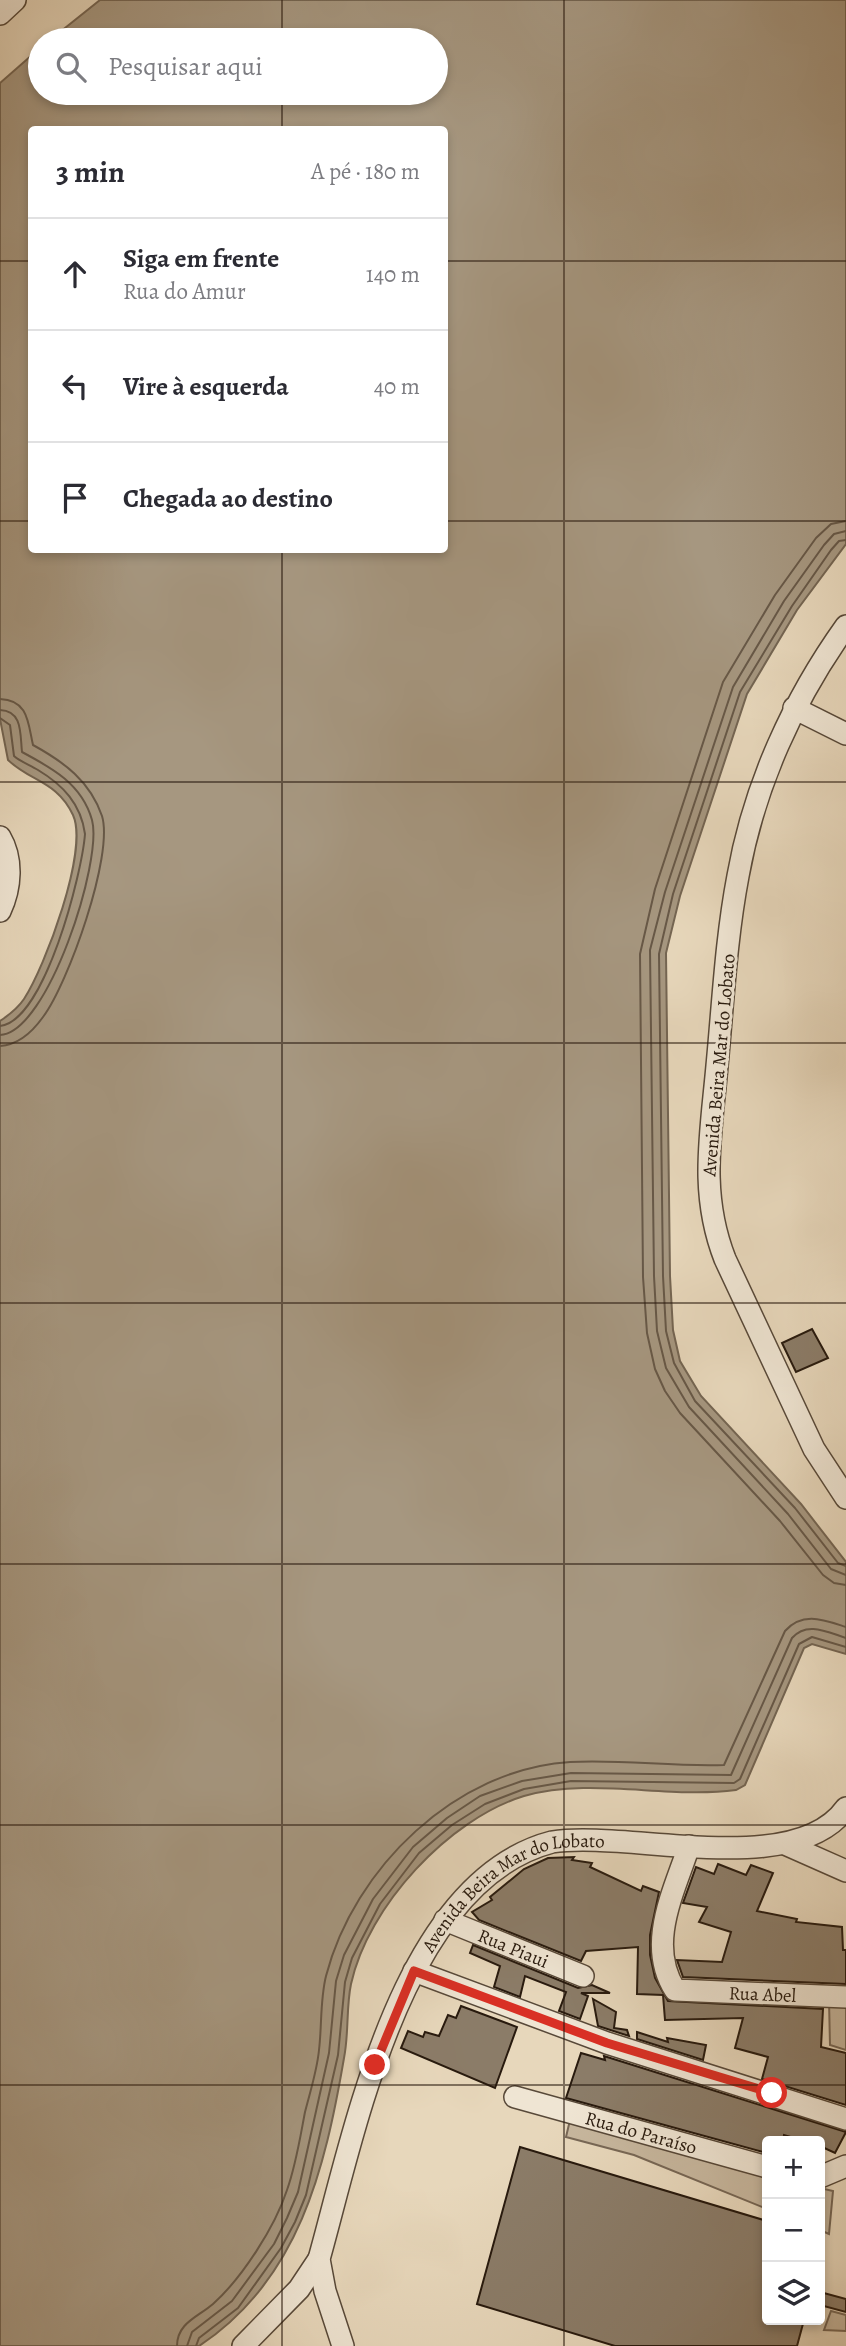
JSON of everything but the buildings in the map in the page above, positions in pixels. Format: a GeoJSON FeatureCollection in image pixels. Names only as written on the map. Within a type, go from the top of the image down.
{"type":"FeatureCollection","features":[{"type":"Feature","properties":{"kind":"street"},"geometry":{"type":"LineString","coordinates":[[0,14],[15,0]]}},
{"type":"Feature","properties":{"kind":"street","name":"Avenida Beira Mar do Lobato"},"geometry":{"type":"LineString","coordinates":[[846,626],[794,708],[760,795],[737,876],[707,1180],[715,1234],[725,1259],[814,1449],[846,1498]]}},
{"type":"Feature","properties":{"kind":"street"},"geometry":{"type":"LineString","coordinates":[[794,708],[846,734]]}},
{"type":"Feature","properties":{"kind":"street"},"geometry":{"type":"LineString","coordinates":[[2,907],[9,875],[3,846]]}},
{"type":"Feature","properties":{"kind":"street","name":"Avenida Beira Mar do Lobato"},"geometry":{"type":"LineString","coordinates":[[343,2346],[325,2291],[319,2259],[375,2065],[414,1971],[445,1920],[495,1871],[530,1848],[547,1843],[565,1840],[689,1846],[785,1844],[819,1833],[846,1808]]}},
{"type":"Feature","properties":{"kind":"street"},"geometry":{"type":"LineString","coordinates":[[785,1844],[846,1871]]}},
{"type":"Feature","properties":{"kind":"street","name":"Rua Abel"},"geometry":{"type":"LineString","coordinates":[[689,1846],[661,1937],[670,1979],[679,1992],[846,1997]]}},
{"type":"Feature","properties":{"kind":"street","name":"Rua Piaui"},"geometry":{"type":"LineString","coordinates":[[445,1920],[583,1976]]}},
{"type":"Feature","properties":{"kind":"street"},"geometry":{"type":"LineString","coordinates":[[414,1971],[607,2043],[846,2119]]}},
{"type":"Feature","properties":{"kind":"street","name":"Rua do Paraíso"},"geometry":{"type":"LineString","coordinates":[[516,2097],[762,2166]]}},
{"type":"Feature","properties":{"kind":"street"},"geometry":{"type":"LineString","coordinates":[[825,2175],[846,2166]]}},
{"type":"Feature","properties":{"kind":"street"},"geometry":{"type":"LineString","coordinates":[[243,2346],[299,2288],[319,2259]]}},
{"type":"Feature","properties":{"kind":"shaded area"},"geometry":{"type":"Polygon","coordinates":[[[829,2000],[846,2000],[846,2050],[830,2045],[829,2000]]]}},
{"type":"Feature","properties":{"kind":"shaded area"},"geometry":{"type":"Polygon","coordinates":[[[570,2120],[762,2172],[762,2207],[634,2155],[566,2137],[570,2120]]]}},
{"type":"Feature","properties":{"kind":"shaded area"},"geometry":{"type":"Polygon","coordinates":[[[825,2189],[833,2191],[829,2234],[825,2232],[825,2189]]]}},
{"type":"Feature","properties":{"kind":"shaded area"},"geometry":{"type":"Polygon","coordinates":[[[831,2311],[846,2315],[846,2331],[824,2330],[831,2311]]]}},
{"type":"Feature","properties":{"kind":"water"},"geometry":{"type":"Polygon","coordinates":[[[100,0],[846,0],[846,544],[797,610],[747,694],[680,896],[666,953],[670,1276],[673,1330],[680,1361],[701,1396],[801,1504],[846,1562],[846,1654],[812,1644],[804,1648],[745,1785],[736,1790],[683,1792],[576,1788],[524,1796],[496,1807],[468,1824],[416,1869],[393,1896],[360,1954],[351,1984],[346,2049],[336,2100],[316,2181],[302,2219],[284,2255],[261,2289],[233,2319],[199,2346],[0,2346],[0,1021],[24,999],[43,962],[70,880],[76,832],[73,815],[59,795],[8,760],[0,719],[0,83],[28,58],[28,105],[448,105],[448,28],[65,28],[100,0]]]}},
{"type":"Feature","properties":{"kind":"route"},"geometry":{"type":"LineString","coordinates":[[375,2065],[414,1971],[607,2043],[772,2093]]}}]}
